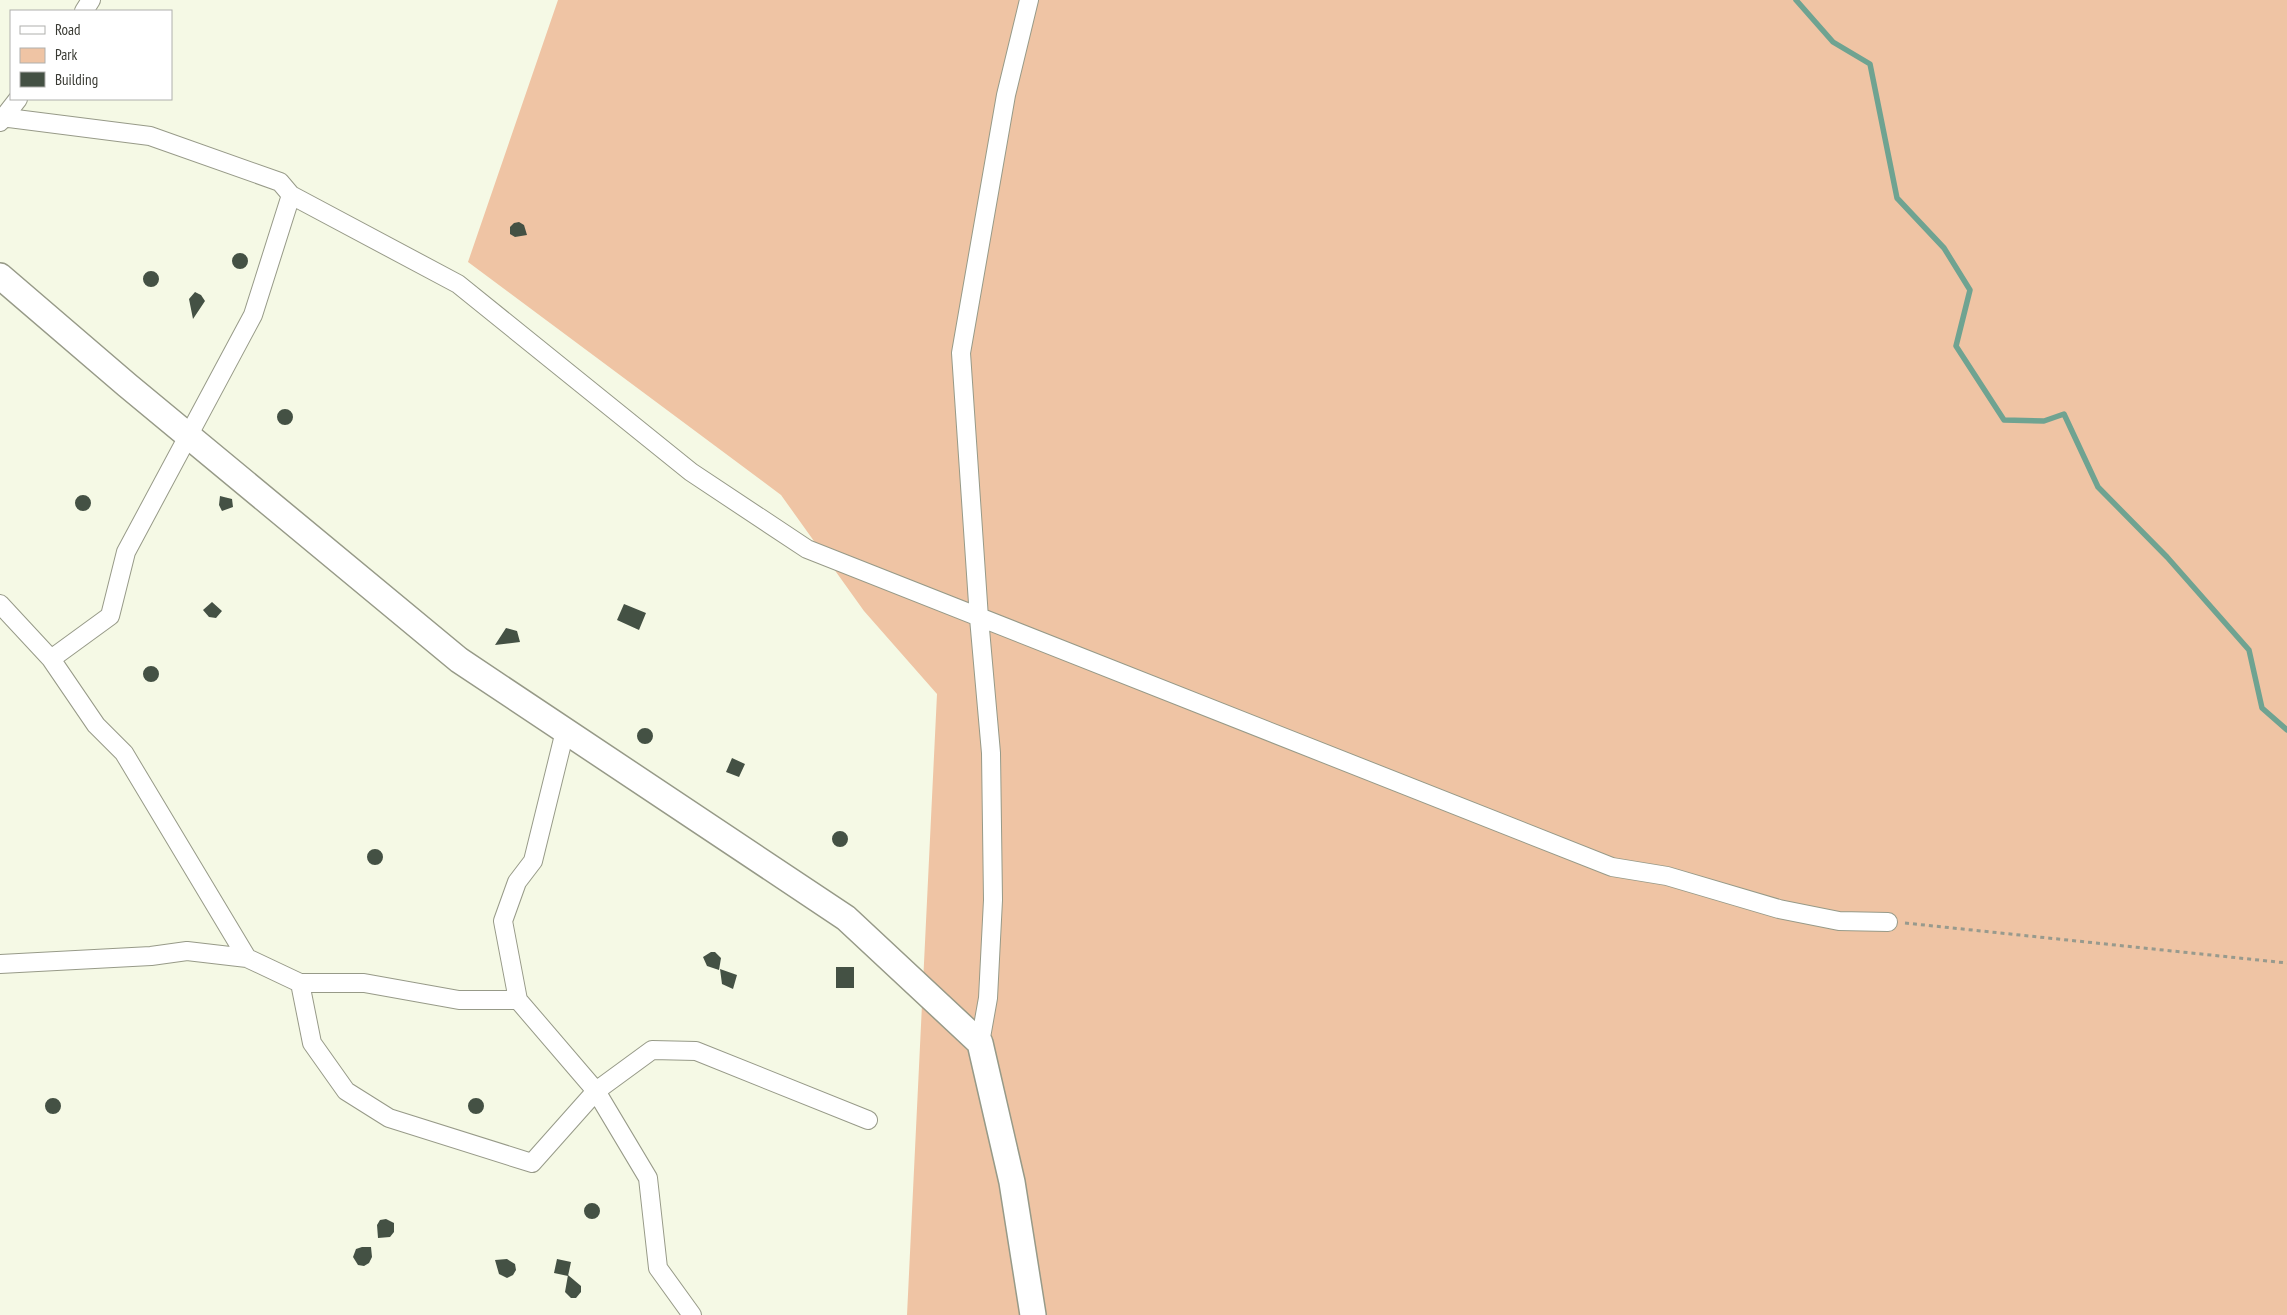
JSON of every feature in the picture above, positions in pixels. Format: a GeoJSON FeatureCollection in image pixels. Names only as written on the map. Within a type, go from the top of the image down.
{"type":"FeatureCollection","features":[{"type":"Feature","properties":{"kind":"main road"},"geometry":{"type":"LineString","coordinates":[[0,276],[188,436],[459,660],[846,918],[980,1043],[1012,1182],[1033,1315]]}},
{"type":"Feature","properties":{"kind":"street"},"geometry":{"type":"LineString","coordinates":[[980,1043],[988,998],[993,900],[991,752],[979,618],[962,353],[1006,95],[1029,0]]}},
{"type":"Feature","properties":{"kind":"street"},"geometry":{"type":"LineString","coordinates":[[1,119],[17,100]]}},
{"type":"Feature","properties":{"kind":"street"},"geometry":{"type":"LineString","coordinates":[[1,119],[150,136],[280,182],[291,194],[458,284],[691,472],[807,549],[1612,867],[1667,876],[1779,909],[1839,921],[1888,922]]}},
{"type":"Feature","properties":{"kind":"street"},"geometry":{"type":"LineString","coordinates":[[51,659],[110,616],[126,552],[254,315],[291,194]]}},
{"type":"Feature","properties":{"kind":"street"},"geometry":{"type":"LineString","coordinates":[[0,604],[51,659],[96,725],[124,753],[247,958]]}},
{"type":"Feature","properties":{"kind":"street"},"geometry":{"type":"LineString","coordinates":[[565,730],[533,861],[517,882],[503,921],[518,1000],[596,1091],[648,1178],[658,1268],[692,1315]]}},
{"type":"Feature","properties":{"kind":"street"},"geometry":{"type":"LineString","coordinates":[[0,964],[151,956],[187,950],[247,958],[300,983],[364,983],[459,1000],[518,1000]]}},
{"type":"Feature","properties":{"kind":"street"},"geometry":{"type":"LineString","coordinates":[[300,983],[312,1043],[346,1091],[389,1118],[532,1163],[596,1091],[652,1050],[696,1051],[868,1120]]}},
{"type":"Feature","properties":{"kind":"path"},"geometry":{"type":"LineString","coordinates":[[1888,922],[2287,963]]}},
{"type":"Feature","properties":{"kind":"green space"},"geometry":{"type":"Polygon","coordinates":[[[558,0],[2287,0],[2287,1315],[907,1315],[937,694],[864,611],[781,495],[468,262],[558,0]]]}},
{"type":"Feature","properties":{"kind":"building"},"geometry":{"type":"Polygon","coordinates":[[[519,222],[524,225],[527,235],[515,237],[510,234],[510,227],[514,223],[519,222]]]}},
{"type":"Feature","properties":{"kind":"building"},"geometry":{"type":"Polygon","coordinates":[[[240,253],[246,255],[248,261],[246,267],[240,269],[234,267],[232,261],[234,255],[240,253]]]}},
{"type":"Feature","properties":{"kind":"building"},"geometry":{"type":"Polygon","coordinates":[[[151,271],[157,273],[159,279],[157,285],[151,287],[145,285],[143,279],[145,273],[151,271]]]}},
{"type":"Feature","properties":{"kind":"building"},"geometry":{"type":"Polygon","coordinates":[[[195,292],[201,295],[205,301],[193,319],[189,299],[195,292]]]}},
{"type":"Feature","properties":{"kind":"building"},"geometry":{"type":"Polygon","coordinates":[[[285,409],[293,417],[285,425],[277,417],[285,409]]]}},
{"type":"Feature","properties":{"kind":"building"},"geometry":{"type":"Polygon","coordinates":[[[83,495],[91,503],[83,511],[75,503],[83,495]]]}},
{"type":"Feature","properties":{"kind":"building"},"geometry":{"type":"Polygon","coordinates":[[[220,496],[232,499],[233,507],[222,511],[219,505],[220,496]]]}},
{"type":"Feature","properties":{"kind":"building"},"geometry":{"type":"Polygon","coordinates":[[[212,602],[222,611],[216,618],[209,617],[203,610],[212,602]]]}},
{"type":"Feature","properties":{"kind":"building"},"geometry":{"type":"Polygon","coordinates":[[[624,604],[646,613],[639,630],[617,620],[624,604]]]}},
{"type":"Feature","properties":{"kind":"building"},"geometry":{"type":"Polygon","coordinates":[[[506,628],[517,631],[520,642],[495,645],[506,628]]]}},
{"type":"Feature","properties":{"kind":"building"},"geometry":{"type":"Polygon","coordinates":[[[151,666],[157,668],[159,674],[157,680],[151,682],[145,680],[143,674],[145,668],[151,666]]]}},
{"type":"Feature","properties":{"kind":"building"},"geometry":{"type":"Polygon","coordinates":[[[645,728],[651,730],[653,736],[651,742],[645,744],[639,742],[637,736],[639,730],[645,728]]]}},
{"type":"Feature","properties":{"kind":"building"},"geometry":{"type":"Polygon","coordinates":[[[732,758],[745,764],[739,777],[726,772],[732,758]]]}},
{"type":"Feature","properties":{"kind":"building"},"geometry":{"type":"Polygon","coordinates":[[[840,831],[848,839],[840,847],[832,839],[840,831]]]}},
{"type":"Feature","properties":{"kind":"building"},"geometry":{"type":"Polygon","coordinates":[[[375,849],[381,851],[383,857],[381,863],[375,865],[369,863],[367,857],[369,851],[375,849]]]}},
{"type":"Feature","properties":{"kind":"building"},"geometry":{"type":"Polygon","coordinates":[[[711,952],[715,952],[721,958],[719,970],[707,966],[703,957],[711,952]]]}},
{"type":"Feature","properties":{"kind":"building"},"geometry":{"type":"Polygon","coordinates":[[[836,967],[854,967],[854,988],[836,988],[836,967]]]}},
{"type":"Feature","properties":{"kind":"building"},"geometry":{"type":"Polygon","coordinates":[[[720,969],[737,975],[733,989],[722,984],[720,969]]]}},
{"type":"Feature","properties":{"kind":"building"},"geometry":{"type":"Polygon","coordinates":[[[53,1098],[59,1100],[61,1106],[59,1112],[53,1114],[47,1112],[45,1106],[47,1100],[53,1098]]]}},
{"type":"Feature","properties":{"kind":"building"},"geometry":{"type":"Polygon","coordinates":[[[476,1098],[484,1106],[476,1114],[468,1106],[476,1098]]]}},
{"type":"Feature","properties":{"kind":"building"},"geometry":{"type":"Polygon","coordinates":[[[592,1203],[600,1211],[592,1219],[584,1211],[592,1203]]]}},
{"type":"Feature","properties":{"kind":"building"},"geometry":{"type":"Polygon","coordinates":[[[386,1219],[394,1223],[394,1232],[390,1237],[378,1238],[377,1225],[380,1220],[386,1219]]]}},
{"type":"Feature","properties":{"kind":"building"},"geometry":{"type":"Polygon","coordinates":[[[371,1247],[372,1257],[369,1263],[364,1266],[358,1265],[353,1257],[356,1249],[371,1247]]]}},
{"type":"Feature","properties":{"kind":"building"},"geometry":{"type":"Polygon","coordinates":[[[507,1259],[515,1264],[516,1270],[513,1275],[507,1278],[499,1274],[495,1260],[507,1259]]]}},
{"type":"Feature","properties":{"kind":"building"},"geometry":{"type":"Polygon","coordinates":[[[557,1259],[571,1262],[568,1276],[554,1273],[557,1259]]]}},
{"type":"Feature","properties":{"kind":"building"},"geometry":{"type":"Polygon","coordinates":[[[568,1275],[581,1286],[581,1292],[576,1298],[571,1298],[565,1292],[568,1275]]]}},
{"type":"Feature","properties":{"kind":"waterway"},"geometry":{"type":"LineString","coordinates":[[1796,0],[1833,42],[1870,64],[1897,198],[1944,248],[1970,290],[1956,346],[2004,420],[2044,421],[2064,414],[2098,487],[2167,557],[2249,650],[2262,708],[2287,730]]}}]}
